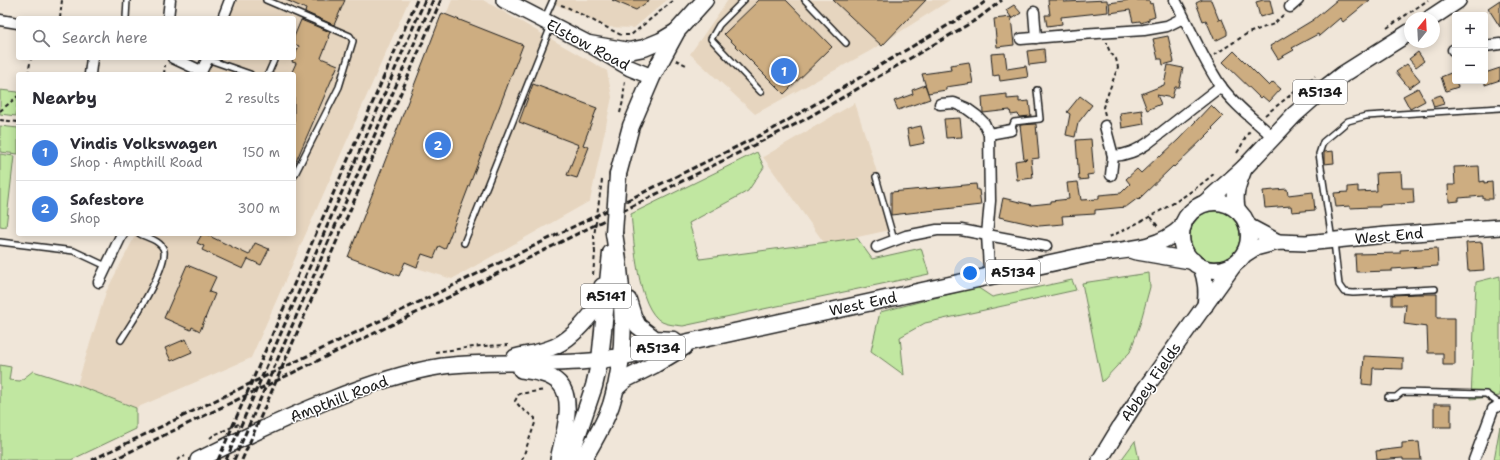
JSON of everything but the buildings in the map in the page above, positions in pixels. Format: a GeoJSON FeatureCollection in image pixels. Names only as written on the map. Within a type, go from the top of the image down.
{"type":"FeatureCollection","features":[{"type":"Feature","properties":{"kind":"main road","name":"Elstow Road"},"geometry":{"type":"LineString","coordinates":[[504,0],[589,44],[630,68],[652,77]]}},
{"type":"Feature","properties":{"kind":"main road","name":"A5141"},"geometry":{"type":"LineString","coordinates":[[569,460],[594,386],[600,360],[614,233],[618,174],[631,126],[652,77],[677,31],[705,0]]}},
{"type":"Feature","properties":{"kind":"main road"},"geometry":{"type":"LineString","coordinates":[[1440,12],[1458,0]]}},
{"type":"Feature","properties":{"kind":"main road"},"geometry":{"type":"LineString","coordinates":[[589,44],[629,51],[644,48],[661,41],[677,31]]}},
{"type":"Feature","properties":{"kind":"main road","name":"A5134"},"geometry":{"type":"LineString","coordinates":[[1239,260],[1226,269],[1210,270],[1197,264],[1185,252],[1182,246],[1181,233],[1183,226],[1194,209],[1204,203],[1239,162],[1273,137],[1307,103],[1330,84],[1404,36]]}},
{"type":"Feature","properties":{"kind":"main road","name":"A5134"},"geometry":{"type":"LineString","coordinates":[[1237,210],[1235,194],[1239,162]]}},
{"type":"Feature","properties":{"kind":"main road"},"geometry":{"type":"LineString","coordinates":[[1204,203],[1219,202],[1232,206],[1245,220],[1248,226],[1249,241],[1239,260]]}},
{"type":"Feature","properties":{"kind":"main road","name":"West End"},"geometry":{"type":"LineString","coordinates":[[600,360],[620,357],[1092,254],[1127,250],[1167,239],[1183,226]]}},
{"type":"Feature","properties":{"kind":"main road","name":"West End"},"geometry":{"type":"LineString","coordinates":[[1248,226],[1278,242]]}},
{"type":"Feature","properties":{"kind":"main road","name":"West End"},"geometry":{"type":"LineString","coordinates":[[1239,260],[1255,248],[1278,242],[1306,243],[1386,235],[1500,227]]}},
{"type":"Feature","properties":{"kind":"main road"},"geometry":{"type":"LineString","coordinates":[[583,460],[607,416],[615,389],[620,357],[623,328],[620,274],[614,233]]}},
{"type":"Feature","properties":{"kind":"main road","name":"Ampthill Road"},"geometry":{"type":"LineString","coordinates":[[487,363],[548,349],[562,344],[573,335],[595,311],[599,302],[614,233]]}},
{"type":"Feature","properties":{"kind":"main road","name":"West End"},"geometry":{"type":"LineString","coordinates":[[1127,250],[1197,264]]}},
{"type":"Feature","properties":{"kind":"main road","name":"Abbey Fields"},"geometry":{"type":"LineString","coordinates":[[1100,460],[1144,390],[1239,260]]}},
{"type":"Feature","properties":{"kind":"main road"},"geometry":{"type":"LineString","coordinates":[[1197,264],[1206,281],[1207,292],[1205,306]]}},
{"type":"Feature","properties":{"kind":"main road"},"geometry":{"type":"LineString","coordinates":[[620,274],[633,316],[638,326],[655,339],[696,340]]}},
{"type":"Feature","properties":{"kind":"main road"},"geometry":{"type":"LineString","coordinates":[[615,389],[626,379],[654,365],[696,340]]}},
{"type":"Feature","properties":{"kind":"main road","name":"Ampthill Road"},"geometry":{"type":"LineString","coordinates":[[198,460],[305,410],[367,385],[404,375],[441,367],[487,363],[565,364],[600,360]]}},
{"type":"Feature","properties":{"kind":"main road"},"geometry":{"type":"LineString","coordinates":[[487,363],[540,373],[559,383],[566,396],[567,408],[558,460]]}},
{"type":"Feature","properties":{"kind":"street"},"geometry":{"type":"LineString","coordinates":[[168,16],[170,0]]}},
{"type":"Feature","properties":{"kind":"street"},"geometry":{"type":"LineString","coordinates":[[224,16],[230,0]]}},
{"type":"Feature","properties":{"kind":"street"},"geometry":{"type":"LineString","coordinates":[[1175,0],[1221,86],[1232,99],[1273,137]]}},
{"type":"Feature","properties":{"kind":"street"},"geometry":{"type":"LineString","coordinates":[[1034,12],[1036,38]]}},
{"type":"Feature","properties":{"kind":"street"},"geometry":{"type":"LineString","coordinates":[[1021,39],[1144,30],[1167,26],[1184,18]]}},
{"type":"Feature","properties":{"kind":"street"},"geometry":{"type":"LineString","coordinates":[[0,20],[16,23]]}},
{"type":"Feature","properties":{"kind":"street"},"geometry":{"type":"LineString","coordinates":[[1488,46],[1500,44]]}},
{"type":"Feature","properties":{"kind":"street"},"geometry":{"type":"LineString","coordinates":[[90,72],[92,60]]}},
{"type":"Feature","properties":{"kind":"street"},"geometry":{"type":"LineString","coordinates":[[177,60],[199,72]]}},
{"type":"Feature","properties":{"kind":"street"},"geometry":{"type":"LineString","coordinates":[[201,72],[206,60]]}},
{"type":"Feature","properties":{"kind":"street"},"geometry":{"type":"LineString","coordinates":[[1113,156],[1124,155],[1135,151],[1148,143],[1221,86]]}},
{"type":"Feature","properties":{"kind":"street"},"geometry":{"type":"LineString","coordinates":[[940,104],[954,103],[966,108],[984,123],[989,134],[990,201],[987,235],[988,268],[991,277]]}},
{"type":"Feature","properties":{"kind":"street"},"geometry":{"type":"LineString","coordinates":[[1105,126],[1113,156],[1111,175]]}},
{"type":"Feature","properties":{"kind":"street"},"geometry":{"type":"LineString","coordinates":[[989,134],[1011,130]]}},
{"type":"Feature","properties":{"kind":"street"},"geometry":{"type":"LineString","coordinates":[[877,246],[906,236],[937,230],[961,230],[1046,246]]}},
{"type":"Feature","properties":{"kind":"street"},"geometry":{"type":"LineString","coordinates":[[99,282],[121,236]]}},
{"type":"Feature","properties":{"kind":"street"},"geometry":{"type":"LineString","coordinates":[[1474,460],[1493,409],[1500,405]]}},
{"type":"Feature","properties":{"kind":"lane"},"geometry":{"type":"LineString","coordinates":[[126,16],[128,0]]}},
{"type":"Feature","properties":{"kind":"lane"},"geometry":{"type":"LineString","coordinates":[[266,0],[350,36],[353,41],[339,87],[296,172]]}},
{"type":"Feature","properties":{"kind":"lane"},"geometry":{"type":"LineString","coordinates":[[744,0],[720,25],[711,40],[761,92]]}},
{"type":"Feature","properties":{"kind":"lane"},"geometry":{"type":"LineString","coordinates":[[805,0],[846,43]]}},
{"type":"Feature","properties":{"kind":"lane"},"geometry":{"type":"LineString","coordinates":[[464,244],[548,23],[552,1]]}},
{"type":"Feature","properties":{"kind":"lane"},"geometry":{"type":"LineString","coordinates":[[291,16],[293,12]]}},
{"type":"Feature","properties":{"kind":"lane"},"geometry":{"type":"LineString","coordinates":[[212,60],[245,72]]}},
{"type":"Feature","properties":{"kind":"lane"},"geometry":{"type":"LineString","coordinates":[[269,72],[274,60]]}},
{"type":"Feature","properties":{"kind":"lane"},"geometry":{"type":"LineString","coordinates":[[1011,130],[1014,122],[1040,119],[1037,90]]}},
{"type":"Feature","properties":{"kind":"lane"},"geometry":{"type":"LineString","coordinates":[[1435,289],[1353,293],[1344,292],[1339,285],[1319,154],[1323,142],[1348,121],[1366,116],[1500,108]]}},
{"type":"Feature","properties":{"kind":"lane"},"geometry":{"type":"LineString","coordinates":[[876,177],[894,240]]}},
{"type":"Feature","properties":{"kind":"lane"},"geometry":{"type":"LineString","coordinates":[[121,340],[151,288],[164,256],[164,251],[158,243],[144,236]]}},
{"type":"Feature","properties":{"kind":"lane"},"geometry":{"type":"LineString","coordinates":[[0,242],[74,251],[106,266]]}},
{"type":"Feature","properties":{"kind":"lane"},"geometry":{"type":"LineString","coordinates":[[1388,397],[1396,396],[1402,392],[1486,394],[1500,405]]}},
{"type":"Feature","properties":{"kind":"path"},"geometry":{"type":"LineString","coordinates":[[60,16],[62,0]]}},
{"type":"Feature","properties":{"kind":"path"},"geometry":{"type":"LineString","coordinates":[[552,1],[622,35],[631,35],[674,0]]}},
{"type":"Feature","properties":{"kind":"path"},"geometry":{"type":"LineString","coordinates":[[1206,60],[1248,33],[1274,24],[1294,3]]}},
{"type":"Feature","properties":{"kind":"path"},"geometry":{"type":"LineString","coordinates":[[1105,126],[1103,107],[1118,67],[1116,59],[1110,52],[1107,45],[1108,33]]}},
{"type":"Feature","properties":{"kind":"path"},"geometry":{"type":"LineString","coordinates":[[28,72],[31,60]]}},
{"type":"Feature","properties":{"kind":"path"},"geometry":{"type":"LineString","coordinates":[[0,111],[16,98]]}},
{"type":"Feature","properties":{"kind":"path"},"geometry":{"type":"LineString","coordinates":[[0,120],[16,122]]}},
{"type":"Feature","properties":{"kind":"path"},"geometry":{"type":"LineString","coordinates":[[1239,162],[1245,137],[1258,122]]}},
{"type":"Feature","properties":{"kind":"path"},"geometry":{"type":"LineString","coordinates":[[1106,238],[1151,217],[1186,196],[1217,172]]}},
{"type":"Feature","properties":{"kind":"path"},"geometry":{"type":"LineString","coordinates":[[595,252],[594,236],[602,180]]}},
{"type":"Feature","properties":{"kind":"path"},"geometry":{"type":"LineString","coordinates":[[1151,217],[1167,239]]}},
{"type":"Feature","properties":{"kind":"path"},"geometry":{"type":"LineString","coordinates":[[522,460],[535,423],[535,418],[522,409],[515,401],[519,394],[546,390]]}},
{"type":"Feature","properties":{"kind":"shaded area"},"geometry":{"type":"Polygon","coordinates":[[[237,0],[409,0],[251,358],[136,408],[77,385],[106,292],[135,236],[296,236],[296,72],[207,72],[212,60],[296,60],[296,16],[230,16],[237,0]]]}},
{"type":"Feature","properties":{"kind":"shaded area"},"geometry":{"type":"Polygon","coordinates":[[[452,0],[483,0],[607,71],[612,97],[590,201],[452,279],[350,247],[452,0]]]}},
{"type":"Feature","properties":{"kind":"shaded area"},"geometry":{"type":"Polygon","coordinates":[[[546,0],[667,0],[634,28],[607,27],[546,0]]]}},
{"type":"Feature","properties":{"kind":"shaded area"},"geometry":{"type":"Polygon","coordinates":[[[728,0],[950,0],[870,51],[755,114],[690,54],[728,0]]]}},
{"type":"Feature","properties":{"kind":"shaded area"},"geometry":{"type":"Polygon","coordinates":[[[855,103],[895,229],[825,244],[763,157],[855,103]]]}},
{"type":"Feature","properties":{"kind":"green space"},"geometry":{"type":"Polygon","coordinates":[[[0,90],[16,92],[16,116],[0,114],[0,90]]]}},
{"type":"Feature","properties":{"kind":"green space"},"geometry":{"type":"Polygon","coordinates":[[[0,126],[16,128],[16,154],[0,152],[0,126]]]}},
{"type":"Feature","properties":{"kind":"green space"},"geometry":{"type":"Polygon","coordinates":[[[757,152],[764,167],[748,191],[689,223],[700,259],[857,238],[872,259],[921,248],[929,274],[683,326],[662,322],[654,314],[647,303],[642,289],[638,272],[631,214],[757,152]]]}},
{"type":"Feature","properties":{"kind":"green space"},"geometry":{"type":"Polygon","coordinates":[[[0,154],[14,156],[6,227],[0,226],[0,154]]]}},
{"type":"Feature","properties":{"kind":"green space"},"geometry":{"type":"Polygon","coordinates":[[[1215,211],[1225,213],[1233,218],[1238,226],[1240,236],[1238,246],[1233,254],[1225,259],[1215,261],[1205,259],[1197,254],[1192,246],[1190,236],[1192,226],[1197,218],[1205,213],[1215,211]]]}},
{"type":"Feature","properties":{"kind":"green space"},"geometry":{"type":"Polygon","coordinates":[[[1149,273],[1150,287],[1140,324],[1130,352],[1102,382],[1082,283],[1149,273]]]}},
{"type":"Feature","properties":{"kind":"green space"},"geometry":{"type":"Polygon","coordinates":[[[1500,276],[1500,396],[1471,399],[1476,282],[1500,276]]]}},
{"type":"Feature","properties":{"kind":"green space"},"geometry":{"type":"Polygon","coordinates":[[[1072,280],[1076,290],[925,323],[900,337],[904,375],[871,351],[880,312],[977,287],[992,297],[1072,280]]]}},
{"type":"Feature","properties":{"kind":"green space"},"geometry":{"type":"Polygon","coordinates":[[[0,365],[11,367],[9,380],[20,381],[33,371],[77,385],[136,408],[136,429],[71,460],[0,460],[0,365]]]}},
{"type":"Feature","properties":{"kind":"green space"},"geometry":{"type":"Polygon","coordinates":[[[1500,426],[1500,460],[1494,460],[1500,426]]]}},
{"type":"Feature","properties":{"kind":"green space"},"geometry":{"type":"Polygon","coordinates":[[[1135,441],[1139,460],[1121,460],[1135,441]]]}},
{"type":"Feature","properties":{"kind":"railway"},"geometry":{"type":"LineString","coordinates":[[218,460],[417,0]]}},
{"type":"Feature","properties":{"kind":"railway"},"geometry":{"type":"LineString","coordinates":[[226,460],[425,0]]}},
{"type":"Feature","properties":{"kind":"railway"},"geometry":{"type":"LineString","coordinates":[[234,460],[433,0]]}},
{"type":"Feature","properties":{"kind":"railway"},"geometry":{"type":"LineString","coordinates":[[242,460],[441,0]]}},
{"type":"Feature","properties":{"kind":"railway"},"geometry":{"type":"LineString","coordinates":[[92,460],[773,129],[977,8],[987,0]]}},
{"type":"Feature","properties":{"kind":"railway"},"geometry":{"type":"LineString","coordinates":[[113,460],[519,263],[802,121],[976,20],[1002,0]]}},
{"type":"Feature","properties":{"kind":"place","name":"Vindis Volkswagen"},"geometry":{"type":"Point","coordinates":[784,71]}},
{"type":"Feature","properties":{"kind":"place","name":"Safestore"},"geometry":{"type":"Point","coordinates":[438,145]}}]}
